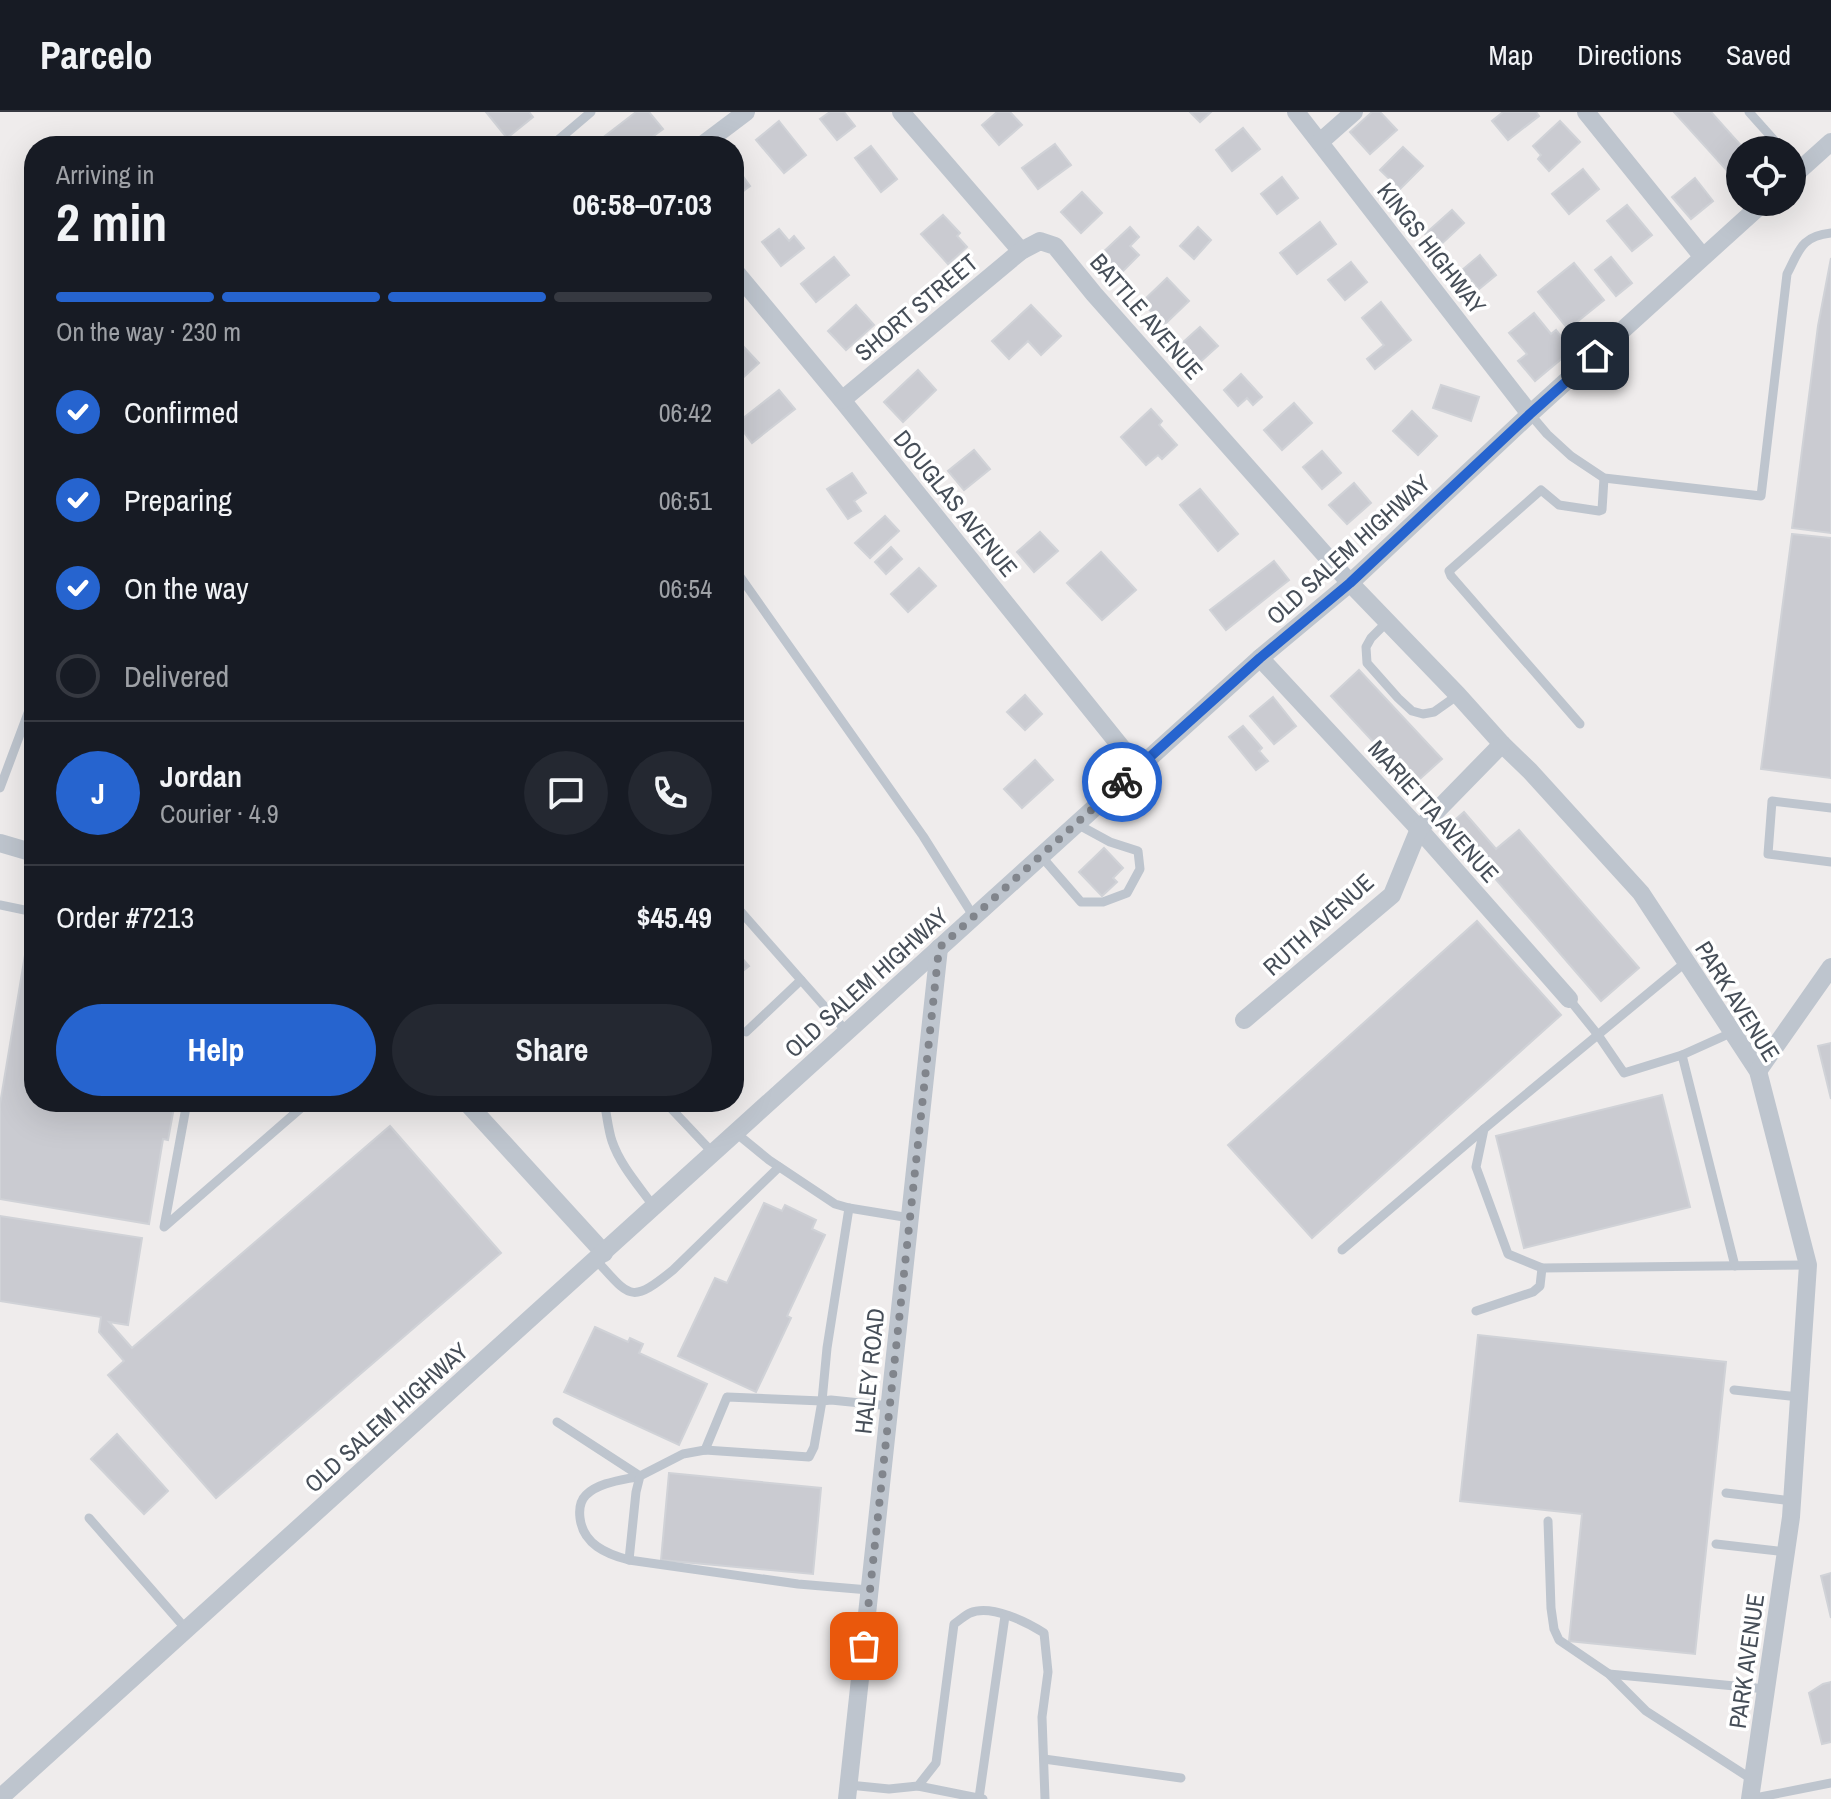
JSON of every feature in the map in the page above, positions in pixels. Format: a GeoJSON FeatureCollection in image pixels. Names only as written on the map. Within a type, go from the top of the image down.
{"type":"FeatureCollection","features":[{"type":"Feature","properties":{"kind":"street"},"geometry":{"type":"LineString","coordinates":[[714,136],[746,112]]}},
{"type":"Feature","properties":{"kind":"street"},"geometry":{"type":"LineString","coordinates":[[901,112],[1021,251]]}},
{"type":"Feature","properties":{"kind":"street","name":"KINGS HIGHWAY"},"geometry":{"type":"LineString","coordinates":[[1296,112],[1530,414]]}},
{"type":"Feature","properties":{"kind":"street"},"geometry":{"type":"LineString","coordinates":[[1320,142],[1354,112]]}},
{"type":"Feature","properties":{"kind":"street"},"geometry":{"type":"LineString","coordinates":[[1586,112],[1702,256]]}},
{"type":"Feature","properties":{"kind":"street"},"geometry":{"type":"LineString","coordinates":[[1806,162],[1829,147]]}},
{"type":"Feature","properties":{"kind":"street","name":"OLD SALEM HIGHWAY"},"geometry":{"type":"LineString","coordinates":[[4,1786],[186,1629],[1260,658],[1350,583],[1748,216]]}},
{"type":"Feature","properties":{"kind":"street","name":"BATTLE AVENUE"},"geometry":{"type":"LineString","coordinates":[[1021,251],[1040,241],[1055,246],[1350,583]]}},
{"type":"Feature","properties":{"kind":"street","name":"SHORT STREET"},"geometry":{"type":"LineString","coordinates":[[842,400],[1021,251]]}},
{"type":"Feature","properties":{"kind":"street","name":"DOUGLAS AVENUE"},"geometry":{"type":"LineString","coordinates":[[744,282],[1138,768]]}},
{"type":"Feature","properties":{"kind":"street","name":"PARK AVENUE"},"geometry":{"type":"LineString","coordinates":[[1350,583],[1530,771],[1641,893],[1758,1071],[1808,1265],[1792,1501],[1751,1793]]}},
{"type":"Feature","properties":{"kind":"street","name":"MARIETTA AVENUE"},"geometry":{"type":"LineString","coordinates":[[1260,658],[1419,829],[1569,999]]}},
{"type":"Feature","properties":{"kind":"street","name":"RUTH AVENUE"},"geometry":{"type":"LineString","coordinates":[[1244,1020],[1392,895],[1419,829],[1502,744]]}},
{"type":"Feature","properties":{"kind":"street"},"geometry":{"type":"LineString","coordinates":[[0,844],[24,850]]}},
{"type":"Feature","properties":{"kind":"street","name":"HALEY ROAD"},"geometry":{"type":"LineString","coordinates":[[848,1792],[939,948]]}},
{"type":"Feature","properties":{"kind":"street"},"geometry":{"type":"LineString","coordinates":[[1758,1071],[1831,967]]}},
{"type":"Feature","properties":{"kind":"street"},"geometry":{"type":"LineString","coordinates":[[475,1112],[600,1256]]}},
{"type":"Feature","properties":{"kind":"lane"},"geometry":{"type":"LineString","coordinates":[[563,136],[591,112]]}},
{"type":"Feature","properties":{"kind":"lane"},"geometry":{"type":"LineString","coordinates":[[1749,112],[1770,136]]}},
{"type":"Feature","properties":{"kind":"lane"},"geometry":{"type":"LineString","coordinates":[[1530,414],[1571,456],[1604,478],[1761,496],[1787,274],[1804,242],[1820,234],[1831,233]]}},
{"type":"Feature","properties":{"kind":"lane"},"geometry":{"type":"LineString","coordinates":[[1580,724],[1449,571],[1541,490],[1559,505],[1602,510],[1604,478]]}},
{"type":"Feature","properties":{"kind":"lane"},"geometry":{"type":"LineString","coordinates":[[744,582],[923,836],[974,917]]}},
{"type":"Feature","properties":{"kind":"lane"},"geometry":{"type":"LineString","coordinates":[[1387,622],[1366,647],[1367,663],[1398,698],[1412,711],[1423,714],[1434,712],[1458,695]]}},
{"type":"Feature","properties":{"kind":"lane"},"geometry":{"type":"LineString","coordinates":[[0,788],[24,724]]}},
{"type":"Feature","properties":{"kind":"lane"},"geometry":{"type":"LineString","coordinates":[[1831,808],[1772,801],[1768,854],[1831,862]]}},
{"type":"Feature","properties":{"kind":"lane"},"geometry":{"type":"LineString","coordinates":[[1041,856],[1081,902],[1103,902],[1127,893],[1140,869],[1138,851],[1110,842],[1077,823]]}},
{"type":"Feature","properties":{"kind":"lane"},"geometry":{"type":"LineString","coordinates":[[0,905],[24,910]]}},
{"type":"Feature","properties":{"kind":"lane"},"geometry":{"type":"LineString","coordinates":[[744,915],[847,1032]]}},
{"type":"Feature","properties":{"kind":"lane"},"geometry":{"type":"LineString","coordinates":[[1342,1250],[1686,962]]}},
{"type":"Feature","properties":{"kind":"lane"},"geometry":{"type":"LineString","coordinates":[[746,1032],[801,980]]}},
{"type":"Feature","properties":{"kind":"lane"},"geometry":{"type":"LineString","coordinates":[[1569,999],[1624,1073],[1682,1055],[1733,1032]]}},
{"type":"Feature","properties":{"kind":"lane"},"geometry":{"type":"LineString","coordinates":[[1682,1055],[1735,1266]]}},
{"type":"Feature","properties":{"kind":"lane"},"geometry":{"type":"LineString","coordinates":[[185,1112],[164,1227],[296,1112]]}},
{"type":"Feature","properties":{"kind":"lane"},"geometry":{"type":"LineString","coordinates":[[607,1112],[610,1138],[619,1158],[654,1207]]}},
{"type":"Feature","properties":{"kind":"lane"},"geometry":{"type":"LineString","coordinates":[[674,1112],[713,1153]]}},
{"type":"Feature","properties":{"kind":"lane"},"geometry":{"type":"LineString","coordinates":[[1484,1129],[1476,1167],[1508,1254],[1542,1268],[1808,1265]]}},
{"type":"Feature","properties":{"kind":"lane"},"geometry":{"type":"LineString","coordinates":[[736,1133],[779,1167],[835,1204],[910,1218]]}},
{"type":"Feature","properties":{"kind":"lane"},"geometry":{"type":"LineString","coordinates":[[600,1256],[619,1286],[627,1292],[643,1291],[673,1270],[779,1167]]}},
{"type":"Feature","properties":{"kind":"lane"},"geometry":{"type":"LineString","coordinates":[[849,1208],[822,1401],[814,1447],[809,1457],[705,1450],[683,1454],[640,1476],[602,1486],[585,1495],[579,1509],[581,1527],[590,1542],[612,1556],[798,1584],[870,1591]]}},
{"type":"Feature","properties":{"kind":"lane"},"geometry":{"type":"LineString","coordinates":[[1476,1311],[1533,1292],[1540,1286],[1542,1268]]}},
{"type":"Feature","properties":{"kind":"lane"},"geometry":{"type":"LineString","coordinates":[[1734,1390],[1799,1397]]}},
{"type":"Feature","properties":{"kind":"lane"},"geometry":{"type":"LineString","coordinates":[[705,1450],[727,1397],[831,1400],[890,1406]]}},
{"type":"Feature","properties":{"kind":"lane"},"geometry":{"type":"LineString","coordinates":[[557,1422],[640,1476]]}},
{"type":"Feature","properties":{"kind":"lane"},"geometry":{"type":"LineString","coordinates":[[629,1560],[640,1476]]}},
{"type":"Feature","properties":{"kind":"lane"},"geometry":{"type":"LineString","coordinates":[[1726,1493],[1792,1501]]}},
{"type":"Feature","properties":{"kind":"lane"},"geometry":{"type":"LineString","coordinates":[[89,1518],[186,1629]]}},
{"type":"Feature","properties":{"kind":"lane"},"geometry":{"type":"LineString","coordinates":[[1548,1521],[1551,1608],[1559,1640],[1609,1674],[1646,1711],[1751,1793],[1831,1783]]}},
{"type":"Feature","properties":{"kind":"lane"},"geometry":{"type":"LineString","coordinates":[[1716,1544],[1786,1552]]}},
{"type":"Feature","properties":{"kind":"lane"},"geometry":{"type":"LineString","coordinates":[[918,1786],[936,1763],[954,1624],[971,1612],[991,1611],[1024,1621],[1044,1633],[1048,1672],[1042,1717],[1045,1799]]}},
{"type":"Feature","properties":{"kind":"lane"},"geometry":{"type":"LineString","coordinates":[[848,1792],[918,1786],[981,1799],[1005,1616]]}},
{"type":"Feature","properties":{"kind":"lane"},"geometry":{"type":"LineString","coordinates":[[1609,1674],[1766,1689]]}},
{"type":"Feature","properties":{"kind":"lane"},"geometry":{"type":"LineString","coordinates":[[1044,1759],[1181,1778]]}},
{"type":"Feature","properties":{"kind":"building"},"geometry":{"type":"Polygon","coordinates":[[[486,112],[529,112],[533,117],[505,136],[486,112]]]}},
{"type":"Feature","properties":{"kind":"building"},"geometry":{"type":"Polygon","coordinates":[[[636,112],[649,112],[663,129],[654,136],[605,136],[636,112]]]}},
{"type":"Feature","properties":{"kind":"building"},"geometry":{"type":"Polygon","coordinates":[[[830,112],[844,112],[855,126],[837,140],[820,119],[830,112]]]}},
{"type":"Feature","properties":{"kind":"building"},"geometry":{"type":"Polygon","coordinates":[[[997,112],[1010,112],[1022,125],[999,145],[982,125],[997,112]]]}},
{"type":"Feature","properties":{"kind":"building"},"geometry":{"type":"Polygon","coordinates":[[[1190,112],[1211,112],[1200,122],[1190,112]]]}},
{"type":"Feature","properties":{"kind":"building"},"geometry":{"type":"Polygon","coordinates":[[[1372,112],[1380,112],[1397,130],[1370,154],[1350,132],[1372,112]]]}},
{"type":"Feature","properties":{"kind":"building"},"geometry":{"type":"Polygon","coordinates":[[[1503,112],[1536,112],[1539,116],[1508,140],[1492,121],[1503,112]]]}},
{"type":"Feature","properties":{"kind":"building"},"geometry":{"type":"Polygon","coordinates":[[[1674,112],[1711,112],[1732,136],[1726,136],[1726,170],[1674,112]]]}},
{"type":"Feature","properties":{"kind":"building"},"geometry":{"type":"Polygon","coordinates":[[[779,121],[806,155],[784,173],[756,140],[779,121]]]}},
{"type":"Feature","properties":{"kind":"building"},"geometry":{"type":"Polygon","coordinates":[[[1560,121],[1580,142],[1549,171],[1538,159],[1541,155],[1533,146],[1560,121]]]}},
{"type":"Feature","properties":{"kind":"building"},"geometry":{"type":"Polygon","coordinates":[[[1243,128],[1260,149],[1232,171],[1216,150],[1243,128]]]}},
{"type":"Feature","properties":{"kind":"building"},"geometry":{"type":"Polygon","coordinates":[[[1055,144],[1071,165],[1038,189],[1022,168],[1055,144]]]}},
{"type":"Feature","properties":{"kind":"building"},"geometry":{"type":"Polygon","coordinates":[[[871,146],[897,179],[881,192],[855,158],[871,146]]]}},
{"type":"Feature","properties":{"kind":"building"},"geometry":{"type":"Polygon","coordinates":[[[1403,147],[1423,166],[1400,189],[1380,170],[1403,147]]]}},
{"type":"Feature","properties":{"kind":"building"},"geometry":{"type":"Polygon","coordinates":[[[1583,169],[1599,189],[1569,214],[1552,194],[1583,169]]]}},
{"type":"Feature","properties":{"kind":"building"},"geometry":{"type":"Polygon","coordinates":[[[1282,177],[1298,198],[1277,214],[1261,194],[1282,177]]]}},
{"type":"Feature","properties":{"kind":"building"},"geometry":{"type":"Polygon","coordinates":[[[1695,178],[1713,201],[1691,219],[1672,197],[1695,178]]]}},
{"type":"Feature","properties":{"kind":"building"},"geometry":{"type":"Polygon","coordinates":[[[1082,192],[1102,213],[1081,233],[1061,212],[1082,192]]]}},
{"type":"Feature","properties":{"kind":"building"},"geometry":{"type":"Polygon","coordinates":[[[1627,205],[1652,235],[1632,251],[1607,221],[1627,205]]]}},
{"type":"Feature","properties":{"kind":"building"},"geometry":{"type":"Polygon","coordinates":[[[1452,210],[1464,223],[1437,248],[1425,234],[1452,210]]]}},
{"type":"Feature","properties":{"kind":"building"},"geometry":{"type":"Polygon","coordinates":[[[943,215],[960,233],[957,236],[967,247],[948,264],[921,234],[943,215]]]}},
{"type":"Feature","properties":{"kind":"building"},"geometry":{"type":"Polygon","coordinates":[[[1320,222],[1336,244],[1297,274],[1280,253],[1320,222]]]}},
{"type":"Feature","properties":{"kind":"building"},"geometry":{"type":"Polygon","coordinates":[[[1130,227],[1139,237],[1130,246],[1139,255],[1119,275],[1100,255],[1130,227]]]}},
{"type":"Feature","properties":{"kind":"building"},"geometry":{"type":"Polygon","coordinates":[[[1198,227],[1211,240],[1194,259],[1180,246],[1198,227]]]}},
{"type":"Feature","properties":{"kind":"building"},"geometry":{"type":"Polygon","coordinates":[[[779,229],[789,241],[794,236],[804,248],[781,266],[762,242],[779,229]]]}},
{"type":"Feature","properties":{"kind":"building"},"geometry":{"type":"Polygon","coordinates":[[[1480,255],[1496,275],[1479,289],[1462,270],[1480,255]]]}},
{"type":"Feature","properties":{"kind":"building"},"geometry":{"type":"Polygon","coordinates":[[[834,257],[849,275],[816,302],[801,284],[834,257]]]}},
{"type":"Feature","properties":{"kind":"building"},"geometry":{"type":"Polygon","coordinates":[[[1611,257],[1632,283],[1616,296],[1595,270],[1611,257]]]}},
{"type":"Feature","properties":{"kind":"building"},"geometry":{"type":"Polygon","coordinates":[[[1831,258],[1831,533],[1792,528],[1818,326],[1831,258]]]}},
{"type":"Feature","properties":{"kind":"building"},"geometry":{"type":"Polygon","coordinates":[[[1351,262],[1367,282],[1345,300],[1328,280],[1351,262]]]}},
{"type":"Feature","properties":{"kind":"building"},"geometry":{"type":"Polygon","coordinates":[[[1574,263],[1604,300],[1568,329],[1538,292],[1574,263]]]}},
{"type":"Feature","properties":{"kind":"building"},"geometry":{"type":"Polygon","coordinates":[[[1167,278],[1189,301],[1164,325],[1142,302],[1167,278]]]}},
{"type":"Feature","properties":{"kind":"building"},"geometry":{"type":"Polygon","coordinates":[[[1381,302],[1411,340],[1375,369],[1367,359],[1384,345],[1362,318],[1381,302]]]}},
{"type":"Feature","properties":{"kind":"building"},"geometry":{"type":"Polygon","coordinates":[[[856,305],[874,325],[846,350],[828,331],[856,305]]]}},
{"type":"Feature","properties":{"kind":"building"},"geometry":{"type":"Polygon","coordinates":[[[1031,305],[1061,336],[1041,355],[1028,341],[1009,359],[992,341],[1031,305]]]}},
{"type":"Feature","properties":{"kind":"building"},"geometry":{"type":"Polygon","coordinates":[[[1534,313],[1551,334],[1556,330],[1572,350],[1535,381],[1518,361],[1527,354],[1509,333],[1534,313]]]}},
{"type":"Feature","properties":{"kind":"building"},"geometry":{"type":"Polygon","coordinates":[[[1200,327],[1218,346],[1199,363],[1181,344],[1200,327]]]}},
{"type":"Feature","properties":{"kind":"building"},"geometry":{"type":"Polygon","coordinates":[[[744,347],[759,363],[744,377],[744,347]]]}},
{"type":"Feature","properties":{"kind":"building"},"geometry":{"type":"Polygon","coordinates":[[[918,370],[936,390],[903,422],[884,402],[918,370]]]}},
{"type":"Feature","properties":{"kind":"building"},"geometry":{"type":"Polygon","coordinates":[[[1241,374],[1262,397],[1253,405],[1247,398],[1238,406],[1224,390],[1241,374]]]}},
{"type":"Feature","properties":{"kind":"building"},"geometry":{"type":"Polygon","coordinates":[[[1441,385],[1479,397],[1471,421],[1433,408],[1441,385]]]}},
{"type":"Feature","properties":{"kind":"building"},"geometry":{"type":"Polygon","coordinates":[[[779,390],[795,409],[752,443],[744,432],[744,418],[779,390]]]}},
{"type":"Feature","properties":{"kind":"building"},"geometry":{"type":"Polygon","coordinates":[[[1294,403],[1312,423],[1282,450],[1264,430],[1294,403]]]}},
{"type":"Feature","properties":{"kind":"building"},"geometry":{"type":"Polygon","coordinates":[[[1151,409],[1162,421],[1159,425],[1177,445],[1162,459],[1158,455],[1146,465],[1121,437],[1151,409]]]}},
{"type":"Feature","properties":{"kind":"building"},"geometry":{"type":"Polygon","coordinates":[[[1412,411],[1437,436],[1418,455],[1393,431],[1412,411]]]}},
{"type":"Feature","properties":{"kind":"building"},"geometry":{"type":"Polygon","coordinates":[[[974,450],[990,469],[964,490],[948,471],[974,450]]]}},
{"type":"Feature","properties":{"kind":"building"},"geometry":{"type":"Polygon","coordinates":[[[1322,451],[1341,473],[1322,489],[1303,467],[1322,451]]]}},
{"type":"Feature","properties":{"kind":"building"},"geometry":{"type":"Polygon","coordinates":[[[852,473],[866,493],[854,501],[861,511],[848,519],[827,489],[852,473]]]}},
{"type":"Feature","properties":{"kind":"building"},"geometry":{"type":"Polygon","coordinates":[[[1354,483],[1371,503],[1347,524],[1329,505],[1354,483]]]}},
{"type":"Feature","properties":{"kind":"building"},"geometry":{"type":"Polygon","coordinates":[[[1200,489],[1238,534],[1218,551],[1180,505],[1200,489]]]}},
{"type":"Feature","properties":{"kind":"building"},"geometry":{"type":"Polygon","coordinates":[[[885,516],[899,531],[870,558],[855,543],[885,516]]]}},
{"type":"Feature","properties":{"kind":"building"},"geometry":{"type":"Polygon","coordinates":[[[1040,532],[1058,551],[1034,572],[1017,552],[1040,532]]]}},
{"type":"Feature","properties":{"kind":"building"},"geometry":{"type":"Polygon","coordinates":[[[1792,534],[1831,538],[1831,778],[1761,769],[1792,534]]]}},
{"type":"Feature","properties":{"kind":"building"},"geometry":{"type":"Polygon","coordinates":[[[891,547],[902,559],[886,574],[875,562],[891,547]]]}},
{"type":"Feature","properties":{"kind":"building"},"geometry":{"type":"Polygon","coordinates":[[[1101,552],[1136,590],[1102,620],[1067,583],[1101,552]]]}},
{"type":"Feature","properties":{"kind":"building"},"geometry":{"type":"Polygon","coordinates":[[[1274,561],[1289,580],[1226,630],[1210,610],[1274,561]]]}},
{"type":"Feature","properties":{"kind":"building"},"geometry":{"type":"Polygon","coordinates":[[[919,568],[936,586],[908,612],[891,594],[919,568]]]}},
{"type":"Feature","properties":{"kind":"building"},"geometry":{"type":"Polygon","coordinates":[[[1359,670],[1442,759],[1413,785],[1331,696],[1359,670]]]}},
{"type":"Feature","properties":{"kind":"building"},"geometry":{"type":"Polygon","coordinates":[[[1025,695],[1042,714],[1025,730],[1007,712],[1025,695]]]}},
{"type":"Feature","properties":{"kind":"building"},"geometry":{"type":"Polygon","coordinates":[[[1273,697],[1296,726],[1274,744],[1250,716],[1273,697]]]}},
{"type":"Feature","properties":{"kind":"building"},"geometry":{"type":"Polygon","coordinates":[[[1243,726],[1262,748],[1259,751],[1268,761],[1256,770],[1229,737],[1243,726]]]}},
{"type":"Feature","properties":{"kind":"building"},"geometry":{"type":"Polygon","coordinates":[[[1035,760],[1053,780],[1022,808],[1004,789],[1035,760]]]}},
{"type":"Feature","properties":{"kind":"building"},"geometry":{"type":"Polygon","coordinates":[[[1464,812],[1496,849],[1519,830],[1639,968],[1601,1001],[1449,825],[1464,812]]]}},
{"type":"Feature","properties":{"kind":"building"},"geometry":{"type":"Polygon","coordinates":[[[1104,848],[1123,868],[1113,878],[1117,882],[1102,896],[1079,872],[1104,848]]]}},
{"type":"Feature","properties":{"kind":"building"},"geometry":{"type":"Polygon","coordinates":[[[1477,921],[1561,1015],[1312,1238],[1228,1145],[1477,921]]]}},
{"type":"Feature","properties":{"kind":"building"},"geometry":{"type":"Polygon","coordinates":[[[24,961],[24,1112],[173,1112],[168,1140],[163,1139],[149,1224],[0,1199],[0,1104],[24,961]]]}},
{"type":"Feature","properties":{"kind":"building"},"geometry":{"type":"Polygon","coordinates":[[[1831,1043],[1831,1099],[1818,1046],[1831,1043]]]}},
{"type":"Feature","properties":{"kind":"building"},"geometry":{"type":"Polygon","coordinates":[[[1662,1095],[1690,1207],[1524,1248],[1496,1136],[1662,1095]]]}},
{"type":"Feature","properties":{"kind":"building"},"geometry":{"type":"Polygon","coordinates":[[[390,1126],[501,1253],[216,1498],[108,1375],[124,1361],[99,1332],[101,1317],[0,1301],[0,1216],[142,1238],[128,1325],[109,1322],[132,1348],[390,1126]]]}},
{"type":"Feature","properties":{"kind":"building"},"geometry":{"type":"Polygon","coordinates":[[[764,1203],[782,1211],[785,1205],[816,1220],[812,1229],[825,1235],[756,1392],[678,1356],[715,1278],[727,1283],[764,1203]]]}},
{"type":"Feature","properties":{"kind":"building"},"geometry":{"type":"Polygon","coordinates":[[[595,1327],[628,1342],[630,1338],[643,1344],[639,1353],[707,1384],[679,1445],[564,1392],[595,1327]]]}},
{"type":"Feature","properties":{"kind":"building"},"geometry":{"type":"Polygon","coordinates":[[[1478,1335],[1726,1362],[1695,1654],[1569,1641],[1582,1514],[1460,1501],[1478,1335]]]}},
{"type":"Feature","properties":{"kind":"building"},"geometry":{"type":"Polygon","coordinates":[[[117,1434],[168,1491],[144,1514],[91,1459],[117,1434]]]}},
{"type":"Feature","properties":{"kind":"building"},"geometry":{"type":"Polygon","coordinates":[[[669,1473],[821,1488],[813,1574],[661,1560],[669,1473]]]}},
{"type":"Feature","properties":{"kind":"building"},"geometry":{"type":"Polygon","coordinates":[[[1831,1573],[1831,1618],[1821,1576],[1831,1573]]]}},
{"type":"Feature","properties":{"kind":"building"},"geometry":{"type":"Polygon","coordinates":[[[1831,1682],[1831,1742],[1822,1744],[1809,1693],[1831,1682]]]}},
{"type":"Feature","properties":{"kind":"way so far"},"geometry":{"type":"LineString","coordinates":[[864,1646],[939,948],[1122,782]]}},
{"type":"Feature","properties":{"kind":"route"},"geometry":{"type":"LineString","coordinates":[[1122,782],[1260,658],[1350,583],[1595,356]]}}]}
